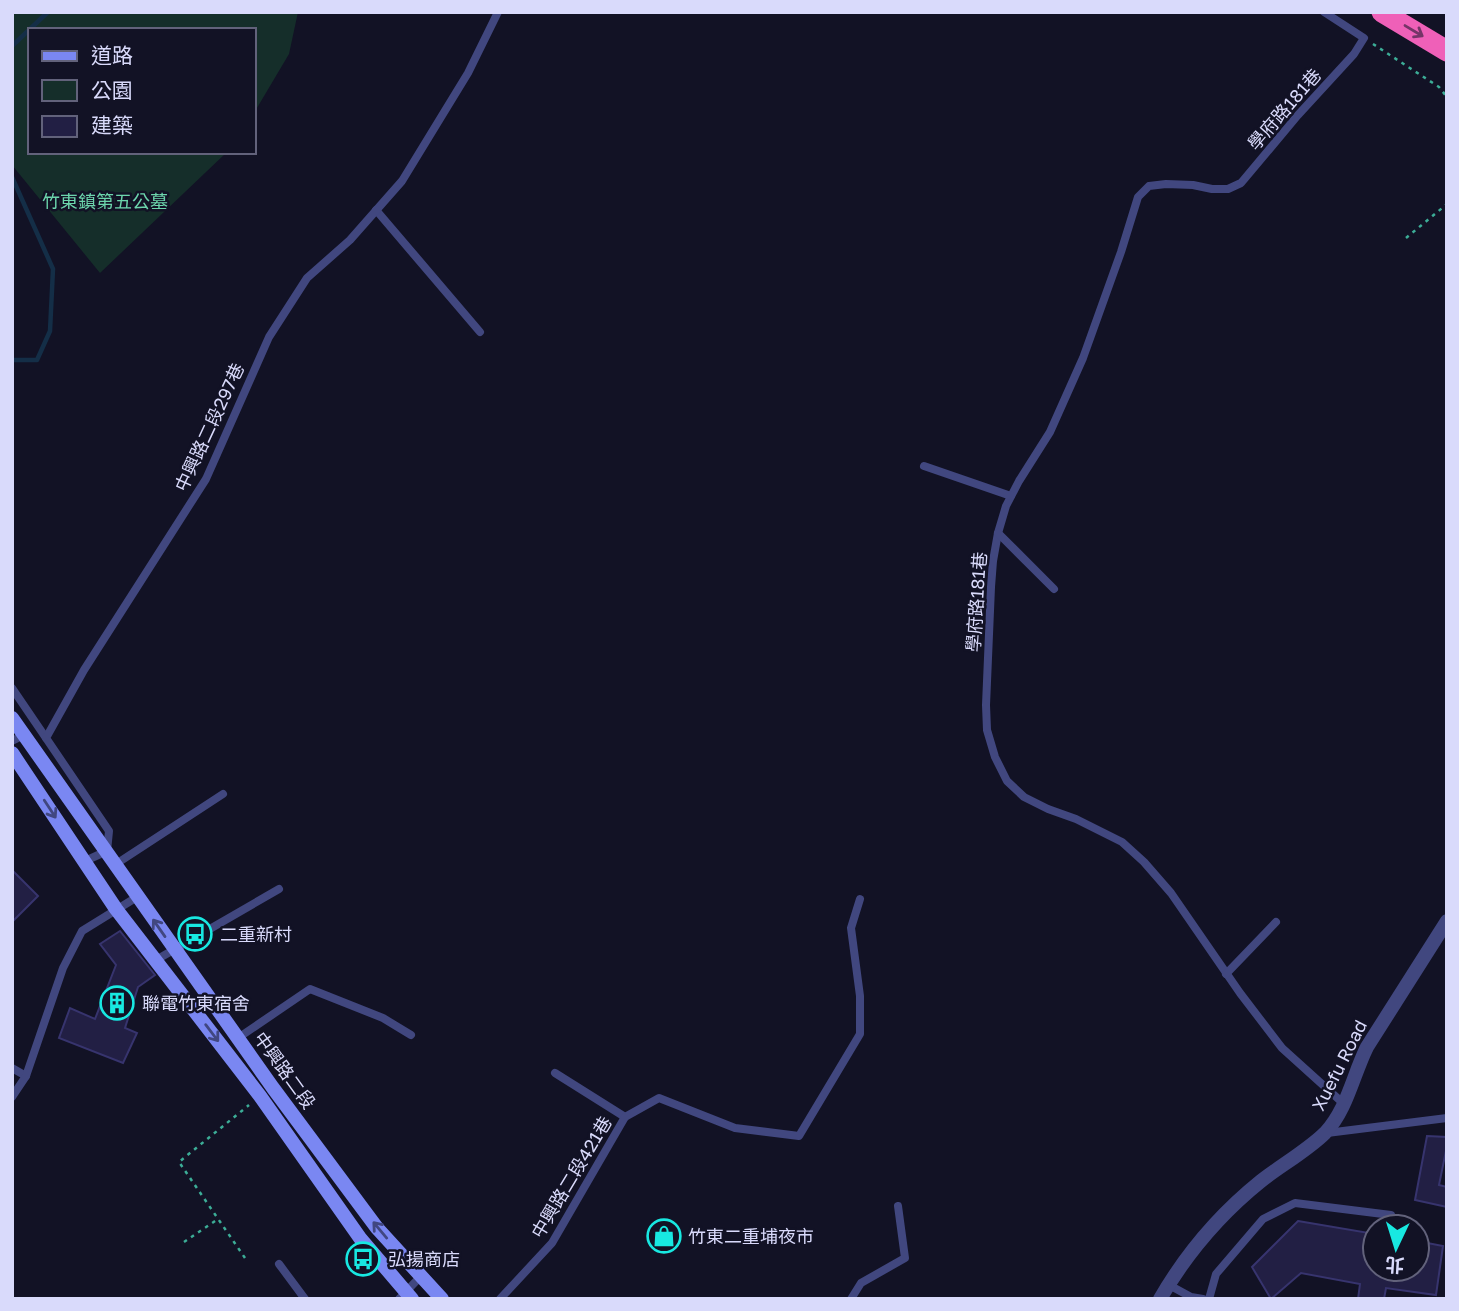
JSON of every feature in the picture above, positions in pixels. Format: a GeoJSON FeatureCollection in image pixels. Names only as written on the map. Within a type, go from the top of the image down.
{"type":"FeatureCollection","features":[{"type":"Feature","properties":{"kind":"highway"},"geometry":{"type":"LineString","coordinates":[[1382,12],[1447,51]]}},
{"type":"Feature","properties":{"kind":"main road","name":"中興路二段"},"geometry":{"type":"LineString","coordinates":[[12,718],[18,738],[107,850],[137,897],[273,1088],[377,1228],[442,1299]]}},
{"type":"Feature","properties":{"kind":"main road"},"geometry":{"type":"LineString","coordinates":[[12,752],[116,909],[260,1096],[360,1238],[406,1297]]}},
{"type":"Feature","properties":{"kind":"street","name":"Xuefu Road"},"geometry":{"type":"LineString","coordinates":[[1160,1299],[1201,1239],[1229,1209],[1324,1133],[1336,1118],[1367,1047],[1447,920]]}},
{"type":"Feature","properties":{"kind":"lane","name":"中興路二段297巷"},"geometry":{"type":"LineString","coordinates":[[46,738],[84,670],[206,478],[269,337],[307,278],[350,240],[402,181],[468,73],[498,12]]}},
{"type":"Feature","properties":{"kind":"lane"},"geometry":{"type":"LineString","coordinates":[[1324,12],[1364,38]]}},
{"type":"Feature","properties":{"kind":"lane","name":"學府路181巷"},"geometry":{"type":"LineString","coordinates":[[1344,1104],[1283,1048],[1226,974],[1171,893],[1122,842],[1024,797],[1007,780],[995,757],[987,730],[986,705],[992,574],[998,533],[1006,506],[1050,432],[1083,358],[1138,197],[1149,186],[1166,184],[1228,189],[1241,183],[1354,54],[1364,38]]}},
{"type":"Feature","properties":{"kind":"lane"},"geometry":{"type":"LineString","coordinates":[[376,210],[480,332]]}},
{"type":"Feature","properties":{"kind":"lane"},"geometry":{"type":"LineString","coordinates":[[924,466],[1011,496]]}},
{"type":"Feature","properties":{"kind":"lane"},"geometry":{"type":"LineString","coordinates":[[998,533],[1054,589]]}},
{"type":"Feature","properties":{"kind":"lane"},"geometry":{"type":"LineString","coordinates":[[12,688],[109,831],[107,850],[85,862]]}},
{"type":"Feature","properties":{"kind":"lane"},"geometry":{"type":"LineString","coordinates":[[116,864],[223,794]]}},
{"type":"Feature","properties":{"kind":"lane"},"geometry":{"type":"LineString","coordinates":[[156,960],[278,889]]}},
{"type":"Feature","properties":{"kind":"lane"},"geometry":{"type":"LineString","coordinates":[[12,1097],[26,1076],[63,968],[82,930],[137,897]]}},
{"type":"Feature","properties":{"kind":"lane","name":"中興路二段421巷"},"geometry":{"type":"LineString","coordinates":[[500,1299],[552,1243],[625,1117],[659,1098],[735,1128],[799,1136],[860,1034],[860,996],[850,928],[860,899]]}},
{"type":"Feature","properties":{"kind":"lane"},"geometry":{"type":"LineString","coordinates":[[1226,974],[1276,922]]}},
{"type":"Feature","properties":{"kind":"lane"},"geometry":{"type":"LineString","coordinates":[[238,1038],[310,989],[383,1018],[411,1035]]}},
{"type":"Feature","properties":{"kind":"lane"},"geometry":{"type":"LineString","coordinates":[[12,1068],[26,1076]]}},
{"type":"Feature","properties":{"kind":"lane"},"geometry":{"type":"LineString","coordinates":[[555,1073],[625,1117]]}},
{"type":"Feature","properties":{"kind":"lane"},"geometry":{"type":"LineString","coordinates":[[260,1096],[273,1088]]}},
{"type":"Feature","properties":{"kind":"lane"},"geometry":{"type":"LineString","coordinates":[[1324,1133],[1447,1118]]}},
{"type":"Feature","properties":{"kind":"lane"},"geometry":{"type":"LineString","coordinates":[[1209,1299],[1216,1274],[1264,1219],[1295,1203],[1375,1213]]}},
{"type":"Feature","properties":{"kind":"lane"},"geometry":{"type":"LineString","coordinates":[[850,1299],[861,1283],[905,1258],[898,1206]]}},
{"type":"Feature","properties":{"kind":"lane"},"geometry":{"type":"LineString","coordinates":[[279,1264],[305,1299]]}},
{"type":"Feature","properties":{"kind":"lane"},"geometry":{"type":"LineString","coordinates":[[406,1297],[421,1276]]}},
{"type":"Feature","properties":{"kind":"lane"},"geometry":{"type":"LineString","coordinates":[[1168,1285],[1191,1297],[1203,1299]]}},
{"type":"Feature","properties":{"kind":"path"},"geometry":{"type":"LineString","coordinates":[[1364,38],[1439,87],[1447,97]]}},
{"type":"Feature","properties":{"kind":"path"},"geometry":{"type":"LineString","coordinates":[[1406,238],[1447,204]]}},
{"type":"Feature","properties":{"kind":"path"},"geometry":{"type":"LineString","coordinates":[[245,1258],[178,1162],[260,1096]]}},
{"type":"Feature","properties":{"kind":"path"},"geometry":{"type":"LineString","coordinates":[[184,1242],[218,1219]]}},
{"type":"Feature","properties":{"kind":"green space","name":"竹東鎮第五公墓"},"geometry":{"type":"Polygon","coordinates":[[[12,12],[298,12],[289,54],[256,110],[256,28],[28,28],[28,154],[225,154],[100,273],[12,165],[12,12]]]}},
{"type":"Feature","properties":{"kind":"building"},"geometry":{"type":"Polygon","coordinates":[[[12,870],[38,896],[12,922],[12,870]]]}},
{"type":"Feature","properties":{"kind":"building"},"geometry":{"type":"Polygon","coordinates":[[[120,931],[155,975],[138,987],[125,1028],[137,1033],[123,1063],[59,1038],[70,1008],[95,1019],[116,965],[100,944],[120,931]]]}},
{"type":"Feature","properties":{"kind":"building"},"geometry":{"type":"Polygon","coordinates":[[[1427,1136],[1447,1137],[1439,1185],[1447,1187],[1447,1207],[1415,1200],[1427,1136]]]}},
{"type":"Feature","properties":{"kind":"building"},"geometry":{"type":"Polygon","coordinates":[[[1298,1221],[1361,1232],[1361,1283],[1431,1283],[1431,1244],[1443,1246],[1436,1295],[1386,1288],[1384,1299],[1358,1299],[1360,1284],[1301,1273],[1271,1299],[1252,1267],[1298,1221]]]}},
{"type":"Feature","properties":{"kind":"waterway"},"geometry":{"type":"LineString","coordinates":[[31,28],[48,12]]}},
{"type":"Feature","properties":{"kind":"waterway"},"geometry":{"type":"LineString","coordinates":[[12,46],[28,31]]}},
{"type":"Feature","properties":{"kind":"waterway"},"geometry":{"type":"LineString","coordinates":[[12,177],[53,269],[50,331],[37,360],[12,360]]}},
{"type":"Feature","properties":{"kind":"place","name":"二重新村"},"geometry":{"type":"Point","coordinates":[195,934]}},
{"type":"Feature","properties":{"kind":"place","name":"聯電竹東宿舍"},"geometry":{"type":"Point","coordinates":[117,1003]}},
{"type":"Feature","properties":{"kind":"place","name":"竹東二重埔夜市"},"geometry":{"type":"Point","coordinates":[664,1236]}},
{"type":"Feature","properties":{"kind":"place","name":"弘揚商店"},"geometry":{"type":"Point","coordinates":[363,1259]}}]}
